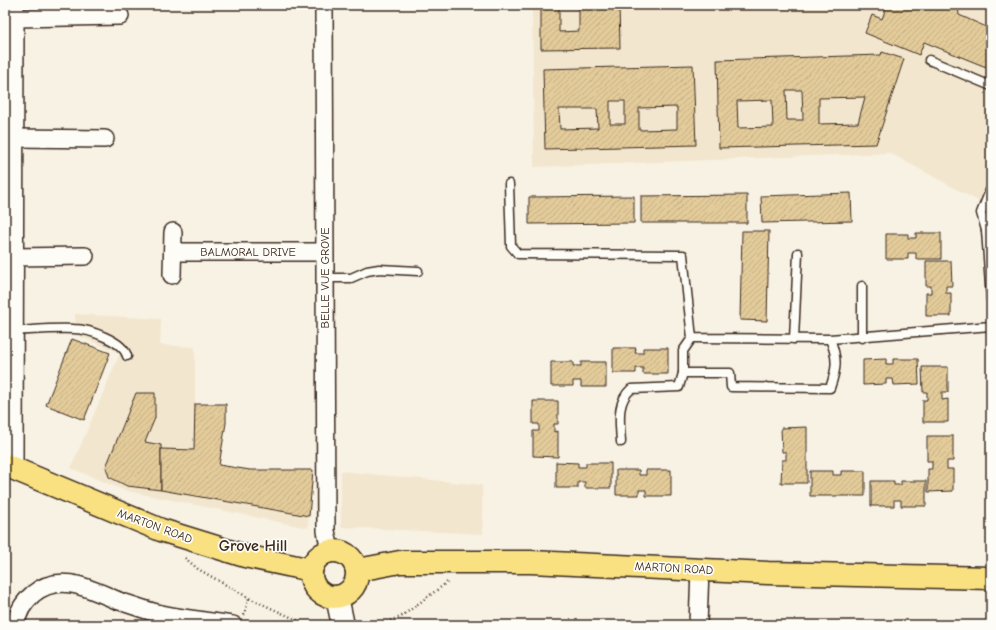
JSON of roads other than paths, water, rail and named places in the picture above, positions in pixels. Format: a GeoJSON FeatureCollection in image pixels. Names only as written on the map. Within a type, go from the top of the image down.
{"type":"FeatureCollection","features":[{"type":"Feature","properties":{"kind":"main road","name":"MARTON ROAD"},"geometry":{"type":"LineString","coordinates":[[10,467],[161,530],[245,556],[311,570]]}},
{"type":"Feature","properties":{"kind":"main road"},"geometry":{"type":"LineString","coordinates":[[330,550],[345,552],[355,563],[358,570],[358,577],[351,590],[337,597],[330,597],[318,590],[311,577],[311,570],[318,557],[330,550]]}},
{"type":"Feature","properties":{"kind":"main road","name":"MARTON ROAD"},"geometry":{"type":"LineString","coordinates":[[358,570],[400,562],[531,562],[768,573],[991,578]]}},
{"type":"Feature","properties":{"kind":"street","name":"BELLE VUE GROVE"},"geometry":{"type":"LineString","coordinates":[[324,5],[326,531],[330,550]]}},
{"type":"Feature","properties":{"kind":"street"},"geometry":{"type":"LineString","coordinates":[[10,467],[11,128],[15,11],[120,16]]}},
{"type":"Feature","properties":{"kind":"street"},"geometry":{"type":"LineString","coordinates":[[11,128],[105,139]]}},
{"type":"Feature","properties":{"kind":"street"},"geometry":{"type":"LineString","coordinates":[[172,275],[173,232]]}},
{"type":"Feature","properties":{"kind":"street"},"geometry":{"type":"LineString","coordinates":[[11,251],[86,256]]}},
{"type":"Feature","properties":{"kind":"street","name":"BALMORAL DRIVE"},"geometry":{"type":"LineString","coordinates":[[172,252],[324,252]]}},
{"type":"Feature","properties":{"kind":"street"},"geometry":{"type":"LineString","coordinates":[[698,625],[700,569]]}},
{"type":"Feature","properties":{"kind":"street"},"geometry":{"type":"LineString","coordinates":[[16,625],[17,616],[24,602],[38,590],[51,584],[68,583],[83,586],[120,601],[158,613],[238,622]]}},
{"type":"Feature","properties":{"kind":"street"},"geometry":{"type":"LineString","coordinates":[[337,597],[343,625]]}},
{"type":"Feature","properties":{"kind":"lane"},"geometry":{"type":"LineString","coordinates":[[929,60],[991,86]]}},
{"type":"Feature","properties":{"kind":"lane"},"geometry":{"type":"LineString","coordinates":[[509,184],[510,246],[518,254],[683,256],[692,338],[683,351],[683,373],[679,387],[631,389],[626,394],[620,407],[621,442]]}},
{"type":"Feature","properties":{"kind":"lane"},"geometry":{"type":"LineString","coordinates":[[991,188],[981,213],[989,227],[991,300]]}},
{"type":"Feature","properties":{"kind":"lane"},"geometry":{"type":"LineString","coordinates":[[794,339],[798,253]]}},
{"type":"Feature","properties":{"kind":"lane"},"geometry":{"type":"LineString","coordinates":[[324,278],[351,278],[367,270],[379,269],[418,271]]}},
{"type":"Feature","properties":{"kind":"lane"},"geometry":{"type":"LineString","coordinates":[[862,286],[862,338]]}},
{"type":"Feature","properties":{"kind":"lane"},"geometry":{"type":"LineString","coordinates":[[692,338],[862,338],[991,326]]}},
{"type":"Feature","properties":{"kind":"lane"},"geometry":{"type":"LineString","coordinates":[[10,330],[76,328],[110,339],[126,350],[128,356]]}},
{"type":"Feature","properties":{"kind":"lane"},"geometry":{"type":"LineString","coordinates":[[683,373],[730,373],[731,387],[830,388],[837,369],[835,352],[830,339]]}},
{"type":"Feature","properties":{"kind":"district","name":"Grove Hill"},"geometry":{"type":"Point","coordinates":[253,546]}}]}
